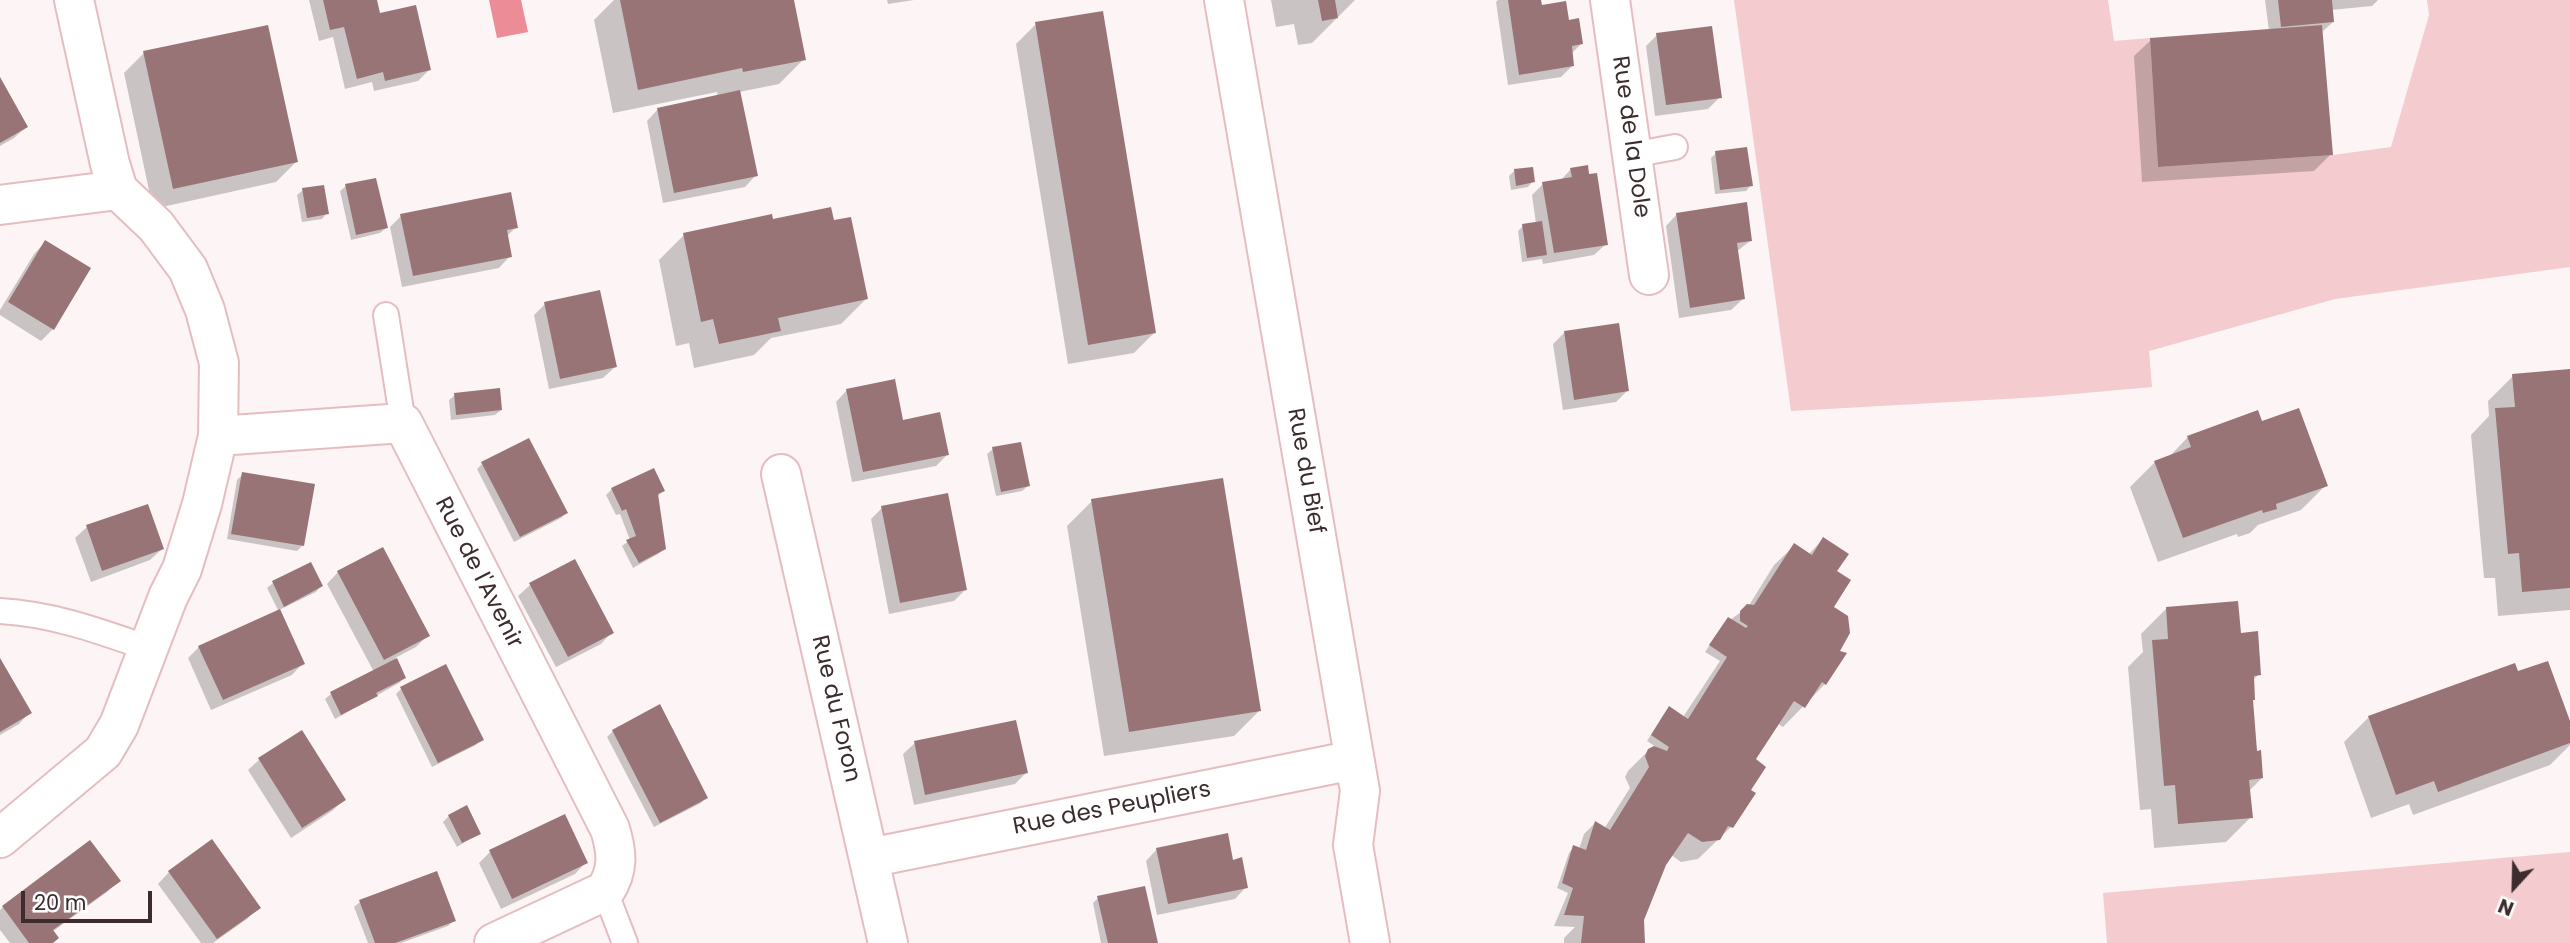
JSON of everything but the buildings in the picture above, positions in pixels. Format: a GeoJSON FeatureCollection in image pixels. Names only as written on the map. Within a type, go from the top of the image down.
{"type":"FeatureCollection","features":[{"type":"Feature","properties":{"kind":"street"},"geometry":{"type":"LineString","coordinates":[[0,838],[103,751],[119,725],[168,597],[182,569],[202,504],[218,436],[219,363],[205,310],[188,269],[156,226],[118,190],[74,0]]}},
{"type":"Feature","properties":{"kind":"street","name":"Rue du Bief"},"geometry":{"type":"LineString","coordinates":[[1224,0],[1360,790],[1353,845],[1370,943]]}},
{"type":"Feature","properties":{"kind":"street","name":"Rue de la Dole"},"geometry":{"type":"LineString","coordinates":[[1610,0],[1649,275]]}},
{"type":"Feature","properties":{"kind":"street"},"geometry":{"type":"LineString","coordinates":[[0,205],[118,190]]}},
{"type":"Feature","properties":{"kind":"street"},"geometry":{"type":"LineString","coordinates":[[218,436],[403,423]]}},
{"type":"Feature","properties":{"kind":"street","name":"Rue de l'Avenir"},"geometry":{"type":"LineString","coordinates":[[403,423],[610,829],[616,850],[616,868],[605,891]]}},
{"type":"Feature","properties":{"kind":"street","name":"Rue du Foron"},"geometry":{"type":"LineString","coordinates":[[781,474],[888,943]]}},
{"type":"Feature","properties":{"kind":"street","name":"Rue des Peupliers"},"geometry":{"type":"LineString","coordinates":[[869,858],[1354,760]]}},
{"type":"Feature","properties":{"kind":"street"},"geometry":{"type":"LineString","coordinates":[[494,943],[605,891]]}},
{"type":"Feature","properties":{"kind":"lane"},"geometry":{"type":"LineString","coordinates":[[1632,155],[1675,147]]}},
{"type":"Feature","properties":{"kind":"lane"},"geometry":{"type":"LineString","coordinates":[[386,315],[403,423]]}},
{"type":"Feature","properties":{"kind":"lane"},"geometry":{"type":"LineString","coordinates":[[0,611],[32,613],[68,621],[148,648]]}},
{"type":"Feature","properties":{"kind":"lane"},"geometry":{"type":"LineString","coordinates":[[605,891],[625,943]]}},
{"type":"Feature","properties":{"kind":"shaded area"},"geometry":{"type":"Polygon","coordinates":[[[489,0],[521,0],[528,32],[497,38],[489,0]]]}},
{"type":"Feature","properties":{"kind":"shaded area"},"geometry":{"type":"Polygon","coordinates":[[[1734,0],[2108,0],[2114,41],[2150,38],[2158,167],[2333,155],[2391,147],[2429,15],[2427,0],[2570,0],[2570,267],[2335,299],[2149,351],[2152,387],[2040,397],[1791,411],[1734,0]]]}},
{"type":"Feature","properties":{"kind":"shaded area"},"geometry":{"type":"Polygon","coordinates":[[[2570,852],[2570,943],[2107,943],[2103,893],[2570,852]]]}}]}
